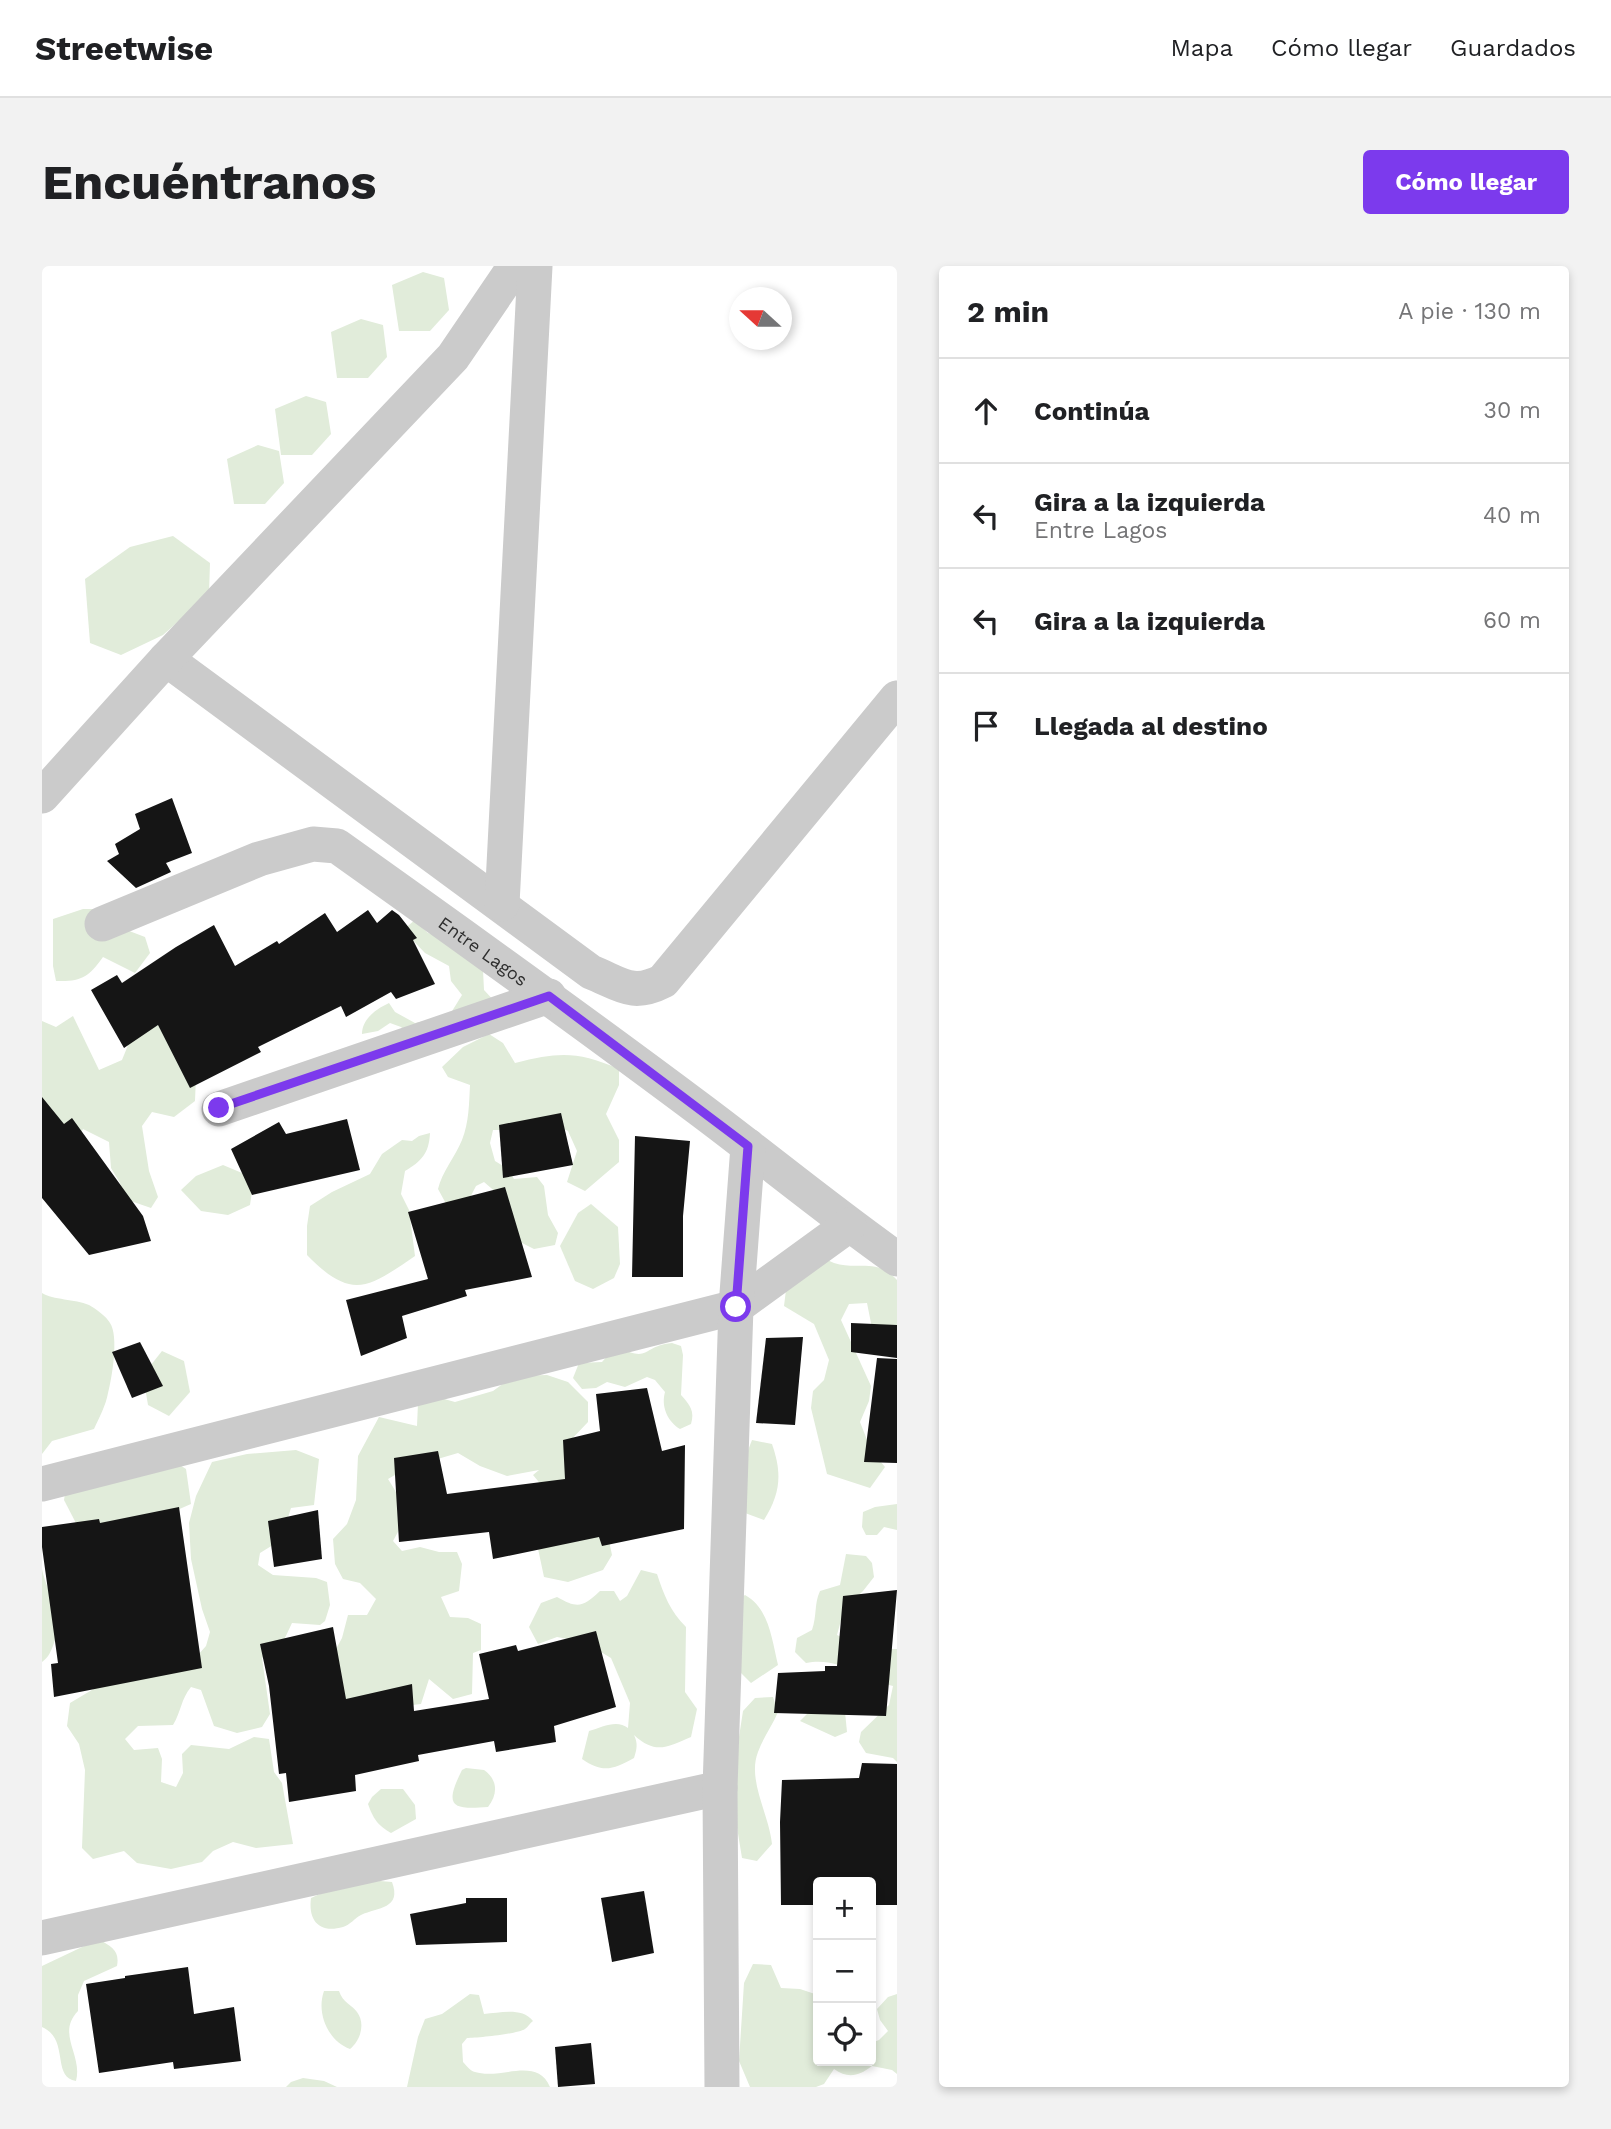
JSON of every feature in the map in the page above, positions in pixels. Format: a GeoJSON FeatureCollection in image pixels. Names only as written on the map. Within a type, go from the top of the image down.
{"type":"FeatureCollection","features":[{"type":"Feature","properties":{"kind":"street"},"geometry":{"type":"LineString","coordinates":[[42,796],[166,659],[453,357],[515,266]]}},
{"type":"Feature","properties":{"kind":"street"},"geometry":{"type":"LineString","coordinates":[[502,904],[535,266]]}},
{"type":"Feature","properties":{"kind":"street"},"geometry":{"type":"LineString","coordinates":[[166,659],[591,972],[631,989],[648,989],[663,981],[897,698]]}},
{"type":"Feature","properties":{"kind":"street","name":"Entre Lagos"},"geometry":{"type":"LineString","coordinates":[[102,924],[259,859],[313,844],[337,846],[549,996],[897,1259]]}},
{"type":"Feature","properties":{"kind":"street"},"geometry":{"type":"LineString","coordinates":[[219,1108],[549,996]]}},
{"type":"Feature","properties":{"kind":"street"},"geometry":{"type":"LineString","coordinates":[[722,2087],[720,1788],[736,1307],[748,1146]]}},
{"type":"Feature","properties":{"kind":"street"},"geometry":{"type":"LineString","coordinates":[[42,1484],[736,1307],[849,1225]]}},
{"type":"Feature","properties":{"kind":"street"},"geometry":{"type":"LineString","coordinates":[[42,1938],[720,1788]]}},
{"type":"Feature","properties":{"kind":"green space"},"geometry":{"type":"Polygon","coordinates":[[[423,272],[444,278],[449,310],[430,331],[399,331],[392,285],[423,272]]]}},
{"type":"Feature","properties":{"kind":"green space"},"geometry":{"type":"Polygon","coordinates":[[[361,319],[383,325],[387,357],[368,378],[337,378],[331,332],[361,319]]]}},
{"type":"Feature","properties":{"kind":"green space"},"geometry":{"type":"Polygon","coordinates":[[[306,396],[326,402],[331,434],[312,455],[281,455],[275,409],[306,396]]]}},
{"type":"Feature","properties":{"kind":"green space"},"geometry":{"type":"Polygon","coordinates":[[[258,445],[279,451],[284,483],[265,504],[234,504],[227,459],[258,445]]]}},
{"type":"Feature","properties":{"kind":"green space"},"geometry":{"type":"Polygon","coordinates":[[[173,536],[210,563],[209,594],[163,635],[121,655],[90,643],[85,579],[130,547],[173,536]]]}},
{"type":"Feature","properties":{"kind":"green space"},"geometry":{"type":"Polygon","coordinates":[[[83,909],[99,909],[124,929],[145,937],[150,953],[135,973],[103,957],[84,977],[56,981],[53,966],[53,919],[83,909]]]}},
{"type":"Feature","properties":{"kind":"green space"},"geometry":{"type":"Polygon","coordinates":[[[415,920],[428,933],[453,939],[483,970],[484,990],[496,1003],[408,1034],[401,1027],[390,1023],[378,1031],[362,1034],[364,1024],[371,1015],[389,1003],[395,1012],[415,1023],[449,1016],[462,995],[451,981],[449,966],[425,953],[403,930],[415,920]]]}},
{"type":"Feature","properties":{"kind":"green space"},"geometry":{"type":"Polygon","coordinates":[[[146,1001],[166,1009],[160,1029],[196,1076],[195,1101],[174,1117],[152,1112],[142,1126],[149,1171],[158,1197],[151,1208],[125,1199],[111,1168],[109,1142],[83,1129],[72,1151],[42,1147],[42,1021],[56,1027],[73,1016],[99,1070],[122,1060],[146,1001]]]}},
{"type":"Feature","properties":{"kind":"green space"},"geometry":{"type":"Polygon","coordinates":[[[489,1034],[503,1043],[515,1063],[568,1055],[591,1059],[619,1069],[619,1085],[606,1114],[619,1140],[619,1162],[585,1191],[567,1182],[577,1151],[568,1131],[553,1124],[516,1130],[493,1130],[490,1143],[495,1161],[508,1169],[514,1179],[537,1177],[544,1186],[548,1215],[558,1233],[555,1245],[534,1249],[510,1237],[498,1194],[484,1182],[476,1186],[461,1215],[450,1211],[438,1189],[464,1133],[470,1085],[448,1077],[442,1067],[463,1047],[489,1034]]]}},
{"type":"Feature","properties":{"kind":"green space"},"geometry":{"type":"Polygon","coordinates":[[[430,1133],[423,1156],[405,1171],[401,1194],[409,1210],[415,1256],[385,1276],[360,1285],[336,1279],[323,1270],[307,1255],[310,1206],[370,1174],[382,1154],[402,1140],[412,1141],[430,1133]]]}},
{"type":"Feature","properties":{"kind":"green space"},"geometry":{"type":"Polygon","coordinates":[[[223,1165],[254,1178],[250,1205],[228,1215],[201,1211],[181,1190],[196,1176],[223,1165]]]}},
{"type":"Feature","properties":{"kind":"green space"},"geometry":{"type":"Polygon","coordinates":[[[591,1204],[618,1227],[620,1264],[614,1278],[593,1289],[575,1281],[560,1246],[578,1213],[591,1204]]]}},
{"type":"Feature","properties":{"kind":"green space"},"geometry":{"type":"Polygon","coordinates":[[[819,1254],[843,1265],[882,1269],[897,1280],[897,1333],[872,1328],[867,1303],[849,1304],[841,1320],[871,1386],[869,1401],[860,1422],[871,1450],[885,1467],[870,1488],[827,1474],[811,1408],[813,1391],[824,1380],[829,1360],[814,1324],[784,1306],[787,1282],[819,1254]]]}},
{"type":"Feature","properties":{"kind":"green space"},"geometry":{"type":"Polygon","coordinates":[[[42,1293],[83,1303],[97,1310],[113,1329],[114,1347],[107,1398],[94,1429],[52,1441],[42,1454],[42,1293]]]}},
{"type":"Feature","properties":{"kind":"green space"},"geometry":{"type":"Polygon","coordinates":[[[672,1343],[681,1346],[681,1395],[692,1412],[691,1424],[680,1429],[668,1417],[664,1403],[665,1392],[655,1380],[647,1377],[625,1387],[607,1382],[596,1388],[582,1389],[573,1378],[579,1363],[602,1362],[616,1346],[641,1354],[672,1343]]]}},
{"type":"Feature","properties":{"kind":"green space"},"geometry":{"type":"Polygon","coordinates":[[[162,1351],[184,1361],[190,1392],[169,1416],[148,1405],[143,1375],[162,1351]]]}},
{"type":"Feature","properties":{"kind":"green space"},"geometry":{"type":"Polygon","coordinates":[[[547,1375],[568,1382],[588,1402],[588,1422],[568,1443],[606,1526],[612,1555],[603,1570],[568,1582],[544,1577],[537,1544],[543,1487],[533,1475],[539,1470],[507,1476],[480,1466],[458,1453],[407,1468],[388,1479],[401,1502],[403,1516],[393,1541],[402,1551],[420,1547],[439,1552],[457,1552],[462,1564],[459,1591],[441,1597],[450,1617],[468,1618],[481,1624],[481,1650],[473,1653],[472,1694],[453,1699],[429,1679],[421,1704],[344,1713],[331,1658],[342,1638],[348,1615],[367,1615],[376,1599],[360,1583],[343,1579],[335,1564],[333,1539],[347,1524],[356,1500],[358,1456],[379,1417],[417,1426],[418,1403],[437,1397],[455,1402],[493,1391],[514,1376],[547,1375]]]}},
{"type":"Feature","properties":{"kind":"green space"},"geometry":{"type":"Polygon","coordinates":[[[752,1440],[772,1444],[777,1464],[777,1492],[764,1520],[745,1513],[740,1471],[752,1440]]]}},
{"type":"Feature","properties":{"kind":"green space"},"geometry":{"type":"Polygon","coordinates":[[[296,1450],[319,1459],[314,1505],[291,1508],[281,1540],[260,1553],[258,1565],[273,1575],[316,1578],[327,1582],[330,1605],[325,1621],[320,1625],[292,1623],[283,1642],[262,1658],[270,1714],[262,1727],[237,1733],[214,1726],[201,1690],[191,1687],[173,1725],[138,1726],[125,1739],[134,1750],[158,1748],[162,1759],[161,1782],[176,1787],[183,1773],[182,1754],[191,1745],[229,1749],[254,1737],[269,1739],[274,1772],[282,1783],[293,1844],[256,1848],[233,1842],[213,1851],[202,1862],[171,1869],[137,1863],[124,1851],[93,1859],[82,1848],[85,1770],[79,1744],[67,1726],[70,1703],[112,1678],[188,1666],[206,1646],[210,1632],[191,1559],[189,1523],[196,1496],[212,1462],[247,1454],[296,1450]]]}},
{"type":"Feature","properties":{"kind":"green space"},"geometry":{"type":"Polygon","coordinates":[[[175,1462],[186,1469],[191,1504],[168,1514],[78,1527],[64,1500],[66,1488],[175,1462]]]}},
{"type":"Feature","properties":{"kind":"green space"},"geometry":{"type":"Polygon","coordinates":[[[897,1504],[897,1530],[884,1527],[877,1535],[866,1535],[862,1527],[863,1512],[875,1507],[897,1504]]]}},
{"type":"Feature","properties":{"kind":"green space"},"geometry":{"type":"Polygon","coordinates":[[[846,1554],[866,1556],[872,1563],[874,1577],[844,1609],[837,1635],[869,1649],[897,1649],[897,1762],[893,1758],[866,1753],[859,1742],[861,1732],[889,1705],[893,1686],[840,1665],[806,1663],[795,1652],[797,1638],[812,1630],[820,1591],[840,1585],[846,1554]]]}},
{"type":"Feature","properties":{"kind":"green space"},"geometry":{"type":"Polygon","coordinates":[[[42,1569],[58,1623],[52,1649],[42,1662],[42,1569]]]}},
{"type":"Feature","properties":{"kind":"green space"},"geometry":{"type":"Polygon","coordinates":[[[641,1570],[657,1574],[668,1602],[686,1627],[685,1692],[697,1709],[691,1737],[668,1746],[655,1747],[634,1735],[637,1746],[634,1758],[614,1767],[602,1768],[582,1759],[589,1731],[614,1724],[628,1728],[630,1703],[611,1658],[584,1642],[557,1637],[538,1644],[529,1627],[541,1603],[557,1597],[575,1605],[584,1603],[600,1591],[614,1591],[620,1601],[627,1596],[641,1570]]]}},
{"type":"Feature","properties":{"kind":"green space"},"geometry":{"type":"Polygon","coordinates":[[[745,1595],[764,1616],[778,1665],[751,1683],[740,1672],[717,1614],[745,1595]]]}},
{"type":"Feature","properties":{"kind":"green space"},"geometry":{"type":"Polygon","coordinates":[[[773,1697],[778,1712],[762,1742],[755,1763],[757,1786],[772,1844],[757,1861],[742,1858],[734,1809],[739,1737],[743,1711],[755,1698],[773,1697]]]}},
{"type":"Feature","properties":{"kind":"green space"},"geometry":{"type":"Polygon","coordinates":[[[819,1702],[845,1712],[847,1732],[835,1737],[800,1721],[819,1702]]]}},
{"type":"Feature","properties":{"kind":"green space"},"geometry":{"type":"Polygon","coordinates":[[[466,1768],[484,1770],[492,1778],[495,1792],[488,1807],[466,1808],[454,1803],[453,1791],[456,1782],[466,1768]]]}},
{"type":"Feature","properties":{"kind":"green space"},"geometry":{"type":"Polygon","coordinates":[[[381,1789],[403,1789],[415,1805],[416,1819],[391,1833],[382,1827],[368,1804],[381,1789]]]}},
{"type":"Feature","properties":{"kind":"green space"},"geometry":{"type":"Polygon","coordinates":[[[392,1882],[394,1897],[387,1906],[361,1915],[346,1926],[335,1929],[322,1927],[313,1919],[311,1898],[342,1884],[392,1882]]]}},
{"type":"Feature","properties":{"kind":"green space"},"geometry":{"type":"Polygon","coordinates":[[[99,1939],[111,1947],[118,1961],[117,1966],[84,1981],[78,1995],[78,2011],[69,2028],[76,2062],[76,2081],[64,2073],[56,2040],[42,2027],[42,1966],[99,1939]]]}},
{"type":"Feature","properties":{"kind":"green space"},"geometry":{"type":"Polygon","coordinates":[[[753,1964],[771,1965],[781,1988],[800,1989],[813,1993],[813,2066],[872,2066],[853,2075],[834,2069],[824,2084],[816,2087],[750,2087],[739,2061],[744,1983],[753,1964]]]}},
{"type":"Feature","properties":{"kind":"green space"},"geometry":{"type":"Polygon","coordinates":[[[324,1991],[339,1991],[360,2017],[361,2032],[350,2049],[336,2040],[326,2025],[322,2008],[324,1991]]]}},
{"type":"Feature","properties":{"kind":"green space"},"geometry":{"type":"Polygon","coordinates":[[[470,1994],[479,1995],[484,2014],[517,2012],[533,2021],[525,2029],[514,2033],[467,2038],[462,2044],[463,2062],[473,2071],[485,2074],[517,2071],[536,2073],[544,2078],[550,2087],[407,2087],[418,2037],[425,2019],[442,2014],[470,1994]]]}},
{"type":"Feature","properties":{"kind":"green space"},"geometry":{"type":"Polygon","coordinates":[[[897,1994],[897,2074],[892,2070],[872,2066],[876,2066],[876,2041],[888,2031],[880,2020],[877,2009],[888,1997],[897,1994]]]}},
{"type":"Feature","properties":{"kind":"green space"},"geometry":{"type":"Polygon","coordinates":[[[303,2078],[324,2081],[337,2087],[286,2087],[303,2078]]]}},
{"type":"Feature","properties":{"kind":"building"},"geometry":{"type":"Polygon","coordinates":[[[172,798],[192,853],[166,863],[171,872],[136,888],[107,861],[119,854],[115,844],[140,829],[135,814],[172,798]]]}},
{"type":"Feature","properties":{"kind":"building"},"geometry":{"type":"Polygon","coordinates":[[[368,910],[377,923],[392,910],[399,915],[417,938],[413,940],[435,984],[396,999],[391,992],[346,1017],[341,1006],[258,1047],[261,1052],[190,1088],[158,1025],[124,1048],[91,990],[117,975],[122,983],[214,925],[235,966],[277,941],[279,944],[325,913],[337,932],[368,910]]]}},
{"type":"Feature","properties":{"kind":"building"},"geometry":{"type":"Polygon","coordinates":[[[42,1097],[64,1124],[72,1118],[143,1216],[151,1241],[89,1255],[42,1198],[42,1097]]]}},
{"type":"Feature","properties":{"kind":"building"},"geometry":{"type":"Polygon","coordinates":[[[561,1113],[573,1165],[503,1178],[499,1125],[561,1113]]]}},
{"type":"Feature","properties":{"kind":"building"},"geometry":{"type":"Polygon","coordinates":[[[347,1119],[360,1170],[252,1195],[231,1149],[279,1122],[286,1134],[347,1119]]]}},
{"type":"Feature","properties":{"kind":"building"},"geometry":{"type":"Polygon","coordinates":[[[635,1136],[690,1141],[683,1216],[683,1277],[632,1277],[635,1136]]]}},
{"type":"Feature","properties":{"kind":"building"},"geometry":{"type":"Polygon","coordinates":[[[505,1187],[532,1277],[465,1290],[467,1296],[402,1316],[407,1338],[361,1356],[346,1300],[428,1279],[408,1212],[505,1187]]]}},
{"type":"Feature","properties":{"kind":"building"},"geometry":{"type":"Polygon","coordinates":[[[851,1323],[897,1325],[897,1358],[851,1352],[851,1323]]]}},
{"type":"Feature","properties":{"kind":"building"},"geometry":{"type":"Polygon","coordinates":[[[803,1337],[795,1425],[756,1423],[766,1338],[803,1337]]]}},
{"type":"Feature","properties":{"kind":"building"},"geometry":{"type":"Polygon","coordinates":[[[140,1342],[163,1386],[132,1398],[112,1352],[140,1342]]]}},
{"type":"Feature","properties":{"kind":"building"},"geometry":{"type":"Polygon","coordinates":[[[877,1358],[897,1359],[897,1463],[864,1462],[877,1358]]]}},
{"type":"Feature","properties":{"kind":"building"},"geometry":{"type":"Polygon","coordinates":[[[647,1388],[662,1451],[685,1445],[684,1529],[602,1546],[599,1537],[493,1559],[489,1532],[399,1542],[394,1458],[438,1451],[447,1494],[565,1479],[563,1440],[600,1431],[596,1394],[647,1388]]]}},
{"type":"Feature","properties":{"kind":"building"},"geometry":{"type":"Polygon","coordinates":[[[179,1507],[202,1668],[54,1697],[51,1664],[58,1663],[42,1547],[42,1527],[99,1519],[100,1523],[179,1507]]]}},
{"type":"Feature","properties":{"kind":"building"},"geometry":{"type":"Polygon","coordinates":[[[318,1510],[322,1559],[274,1567],[268,1521],[318,1510]]]}},
{"type":"Feature","properties":{"kind":"building"},"geometry":{"type":"Polygon","coordinates":[[[897,1590],[886,1716],[774,1713],[778,1673],[825,1671],[825,1666],[837,1666],[843,1596],[897,1590]]]}},
{"type":"Feature","properties":{"kind":"building"},"geometry":{"type":"Polygon","coordinates":[[[333,1627],[346,1699],[412,1684],[414,1711],[489,1699],[479,1654],[516,1645],[518,1651],[596,1631],[616,1707],[554,1726],[556,1742],[496,1752],[494,1741],[418,1755],[419,1761],[355,1775],[356,1791],[289,1802],[286,1773],[279,1774],[269,1686],[260,1644],[333,1627]]]}},
{"type":"Feature","properties":{"kind":"building"},"geometry":{"type":"Polygon","coordinates":[[[862,1763],[897,1764],[897,1905],[876,1905],[876,1877],[813,1877],[813,1905],[781,1905],[782,1780],[859,1778],[862,1763]]]}},
{"type":"Feature","properties":{"kind":"building"},"geometry":{"type":"Polygon","coordinates":[[[644,1891],[654,1953],[612,1962],[601,1898],[644,1891]]]}},
{"type":"Feature","properties":{"kind":"building"},"geometry":{"type":"Polygon","coordinates":[[[466,1898],[507,1898],[507,1942],[416,1945],[410,1914],[466,1903],[466,1898]]]}},
{"type":"Feature","properties":{"kind":"building"},"geometry":{"type":"Polygon","coordinates":[[[188,1967],[194,2014],[234,2007],[241,2061],[174,2069],[173,2062],[99,2073],[86,1984],[188,1967]]]}},
{"type":"Feature","properties":{"kind":"building"},"geometry":{"type":"Polygon","coordinates":[[[591,2043],[595,2084],[558,2087],[555,2047],[591,2043]]]}},
{"type":"Feature","properties":{"kind":"route"},"geometry":{"type":"LineString","coordinates":[[219,1108],[549,996],[748,1146],[736,1307]]}}]}
